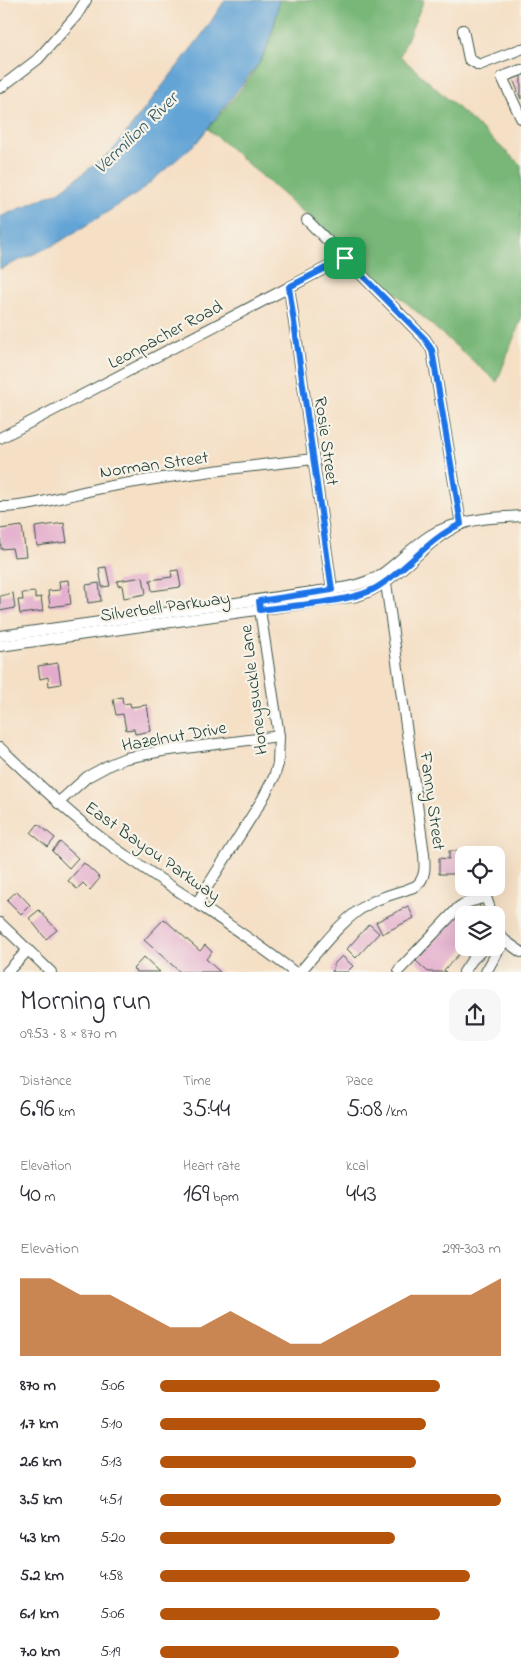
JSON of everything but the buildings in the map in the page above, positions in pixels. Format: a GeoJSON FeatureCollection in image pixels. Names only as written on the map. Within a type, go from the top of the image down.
{"type":"FeatureCollection","features":[{"type":"Feature","properties":{"kind":"street"},"geometry":{"type":"LineString","coordinates":[[0,88],[38,59],[76,16],[86,0]]}},
{"type":"Feature","properties":{"kind":"street"},"geometry":{"type":"LineString","coordinates":[[463,30],[469,59],[480,65],[521,49]]}},
{"type":"Feature","properties":{"kind":"street"},"geometry":{"type":"LineString","coordinates":[[521,70],[502,78],[521,118]]}},
{"type":"Feature","properties":{"kind":"street"},"geometry":{"type":"LineString","coordinates":[[307,220],[425,339],[432,350],[461,524]]}},
{"type":"Feature","properties":{"kind":"street","name":"Leonpacher Road"},"geometry":{"type":"LineString","coordinates":[[0,438],[345,258]]}},
{"type":"Feature","properties":{"kind":"street","name":"Rosie Street"},"geometry":{"type":"LineString","coordinates":[[289,287],[333,595]]}},
{"type":"Feature","properties":{"kind":"street","name":"Norman Street"},"geometry":{"type":"LineString","coordinates":[[0,507],[41,503],[94,489],[134,482],[313,459]]}},
{"type":"Feature","properties":{"kind":"street","name":"Silverbell Parkway"},"geometry":{"type":"LineString","coordinates":[[0,636],[333,595],[367,593],[385,577],[461,524],[521,516]]}},
{"type":"Feature","properties":{"kind":"street","name":"Fanny Street"},"geometry":{"type":"LineString","coordinates":[[300,972],[325,943],[356,912],[373,902],[416,886],[420,883],[425,871],[423,845],[385,577]]}},
{"type":"Feature","properties":{"kind":"street","name":"Silverbell Parkway"},"geometry":{"type":"LineString","coordinates":[[0,646],[259,605]]}},
{"type":"Feature","properties":{"kind":"street","name":"Honeysuckle Lane"},"geometry":{"type":"LineString","coordinates":[[197,903],[271,783],[278,764],[279,736],[259,605]]}},
{"type":"Feature","properties":{"kind":"street","name":"Hazelnut Drive"},"geometry":{"type":"LineString","coordinates":[[58,803],[87,777],[126,758],[162,751],[279,736]]}},
{"type":"Feature","properties":{"kind":"street","name":"East Bayou Parkway"},"geometry":{"type":"LineString","coordinates":[[0,748],[58,803],[111,846],[250,938],[294,972]]}},
{"type":"Feature","properties":{"kind":"street"},"geometry":{"type":"LineString","coordinates":[[461,906],[486,897],[489,906]]}},
{"type":"Feature","properties":{"kind":"street"},"geometry":{"type":"LineString","coordinates":[[399,971],[455,911]]}},
{"type":"Feature","properties":{"kind":"street"},"geometry":{"type":"LineString","coordinates":[[0,923],[51,972]]}},
{"type":"Feature","properties":{"kind":"street"},"geometry":{"type":"LineString","coordinates":[[505,939],[521,952]]}},
{"type":"Feature","properties":{"kind":"street"},"geometry":{"type":"LineString","coordinates":[[7,972],[28,950]]}},
{"type":"Feature","properties":{"kind":"street"},"geometry":{"type":"LineString","coordinates":[[464,972],[476,956]]}},
{"type":"Feature","properties":{"kind":"street"},"geometry":{"type":"LineString","coordinates":[[486,972],[491,956]]}},
{"type":"Feature","properties":{"kind":"green space"},"geometry":{"type":"Polygon","coordinates":[[[279,0],[424,0],[400,56],[521,165],[521,319],[497,382],[208,129],[257,67],[274,29],[279,0]]]}},
{"type":"Feature","properties":{"kind":"water","name":"Vermilion River"},"geometry":{"type":"Polygon","coordinates":[[[225,0],[279,0],[268,45],[259,63],[197,142],[138,193],[56,244],[0,269],[0,217],[60,191],[112,151],[204,32],[225,0]]]}},
{"type":"Feature","properties":{"kind":"route"},"geometry":{"type":"LineString","coordinates":[[345,258],[425,339],[432,350],[461,524],[444,534],[386,581],[367,593],[334,600],[260,610],[259,601],[332,590],[289,287],[345,258]]}}]}
